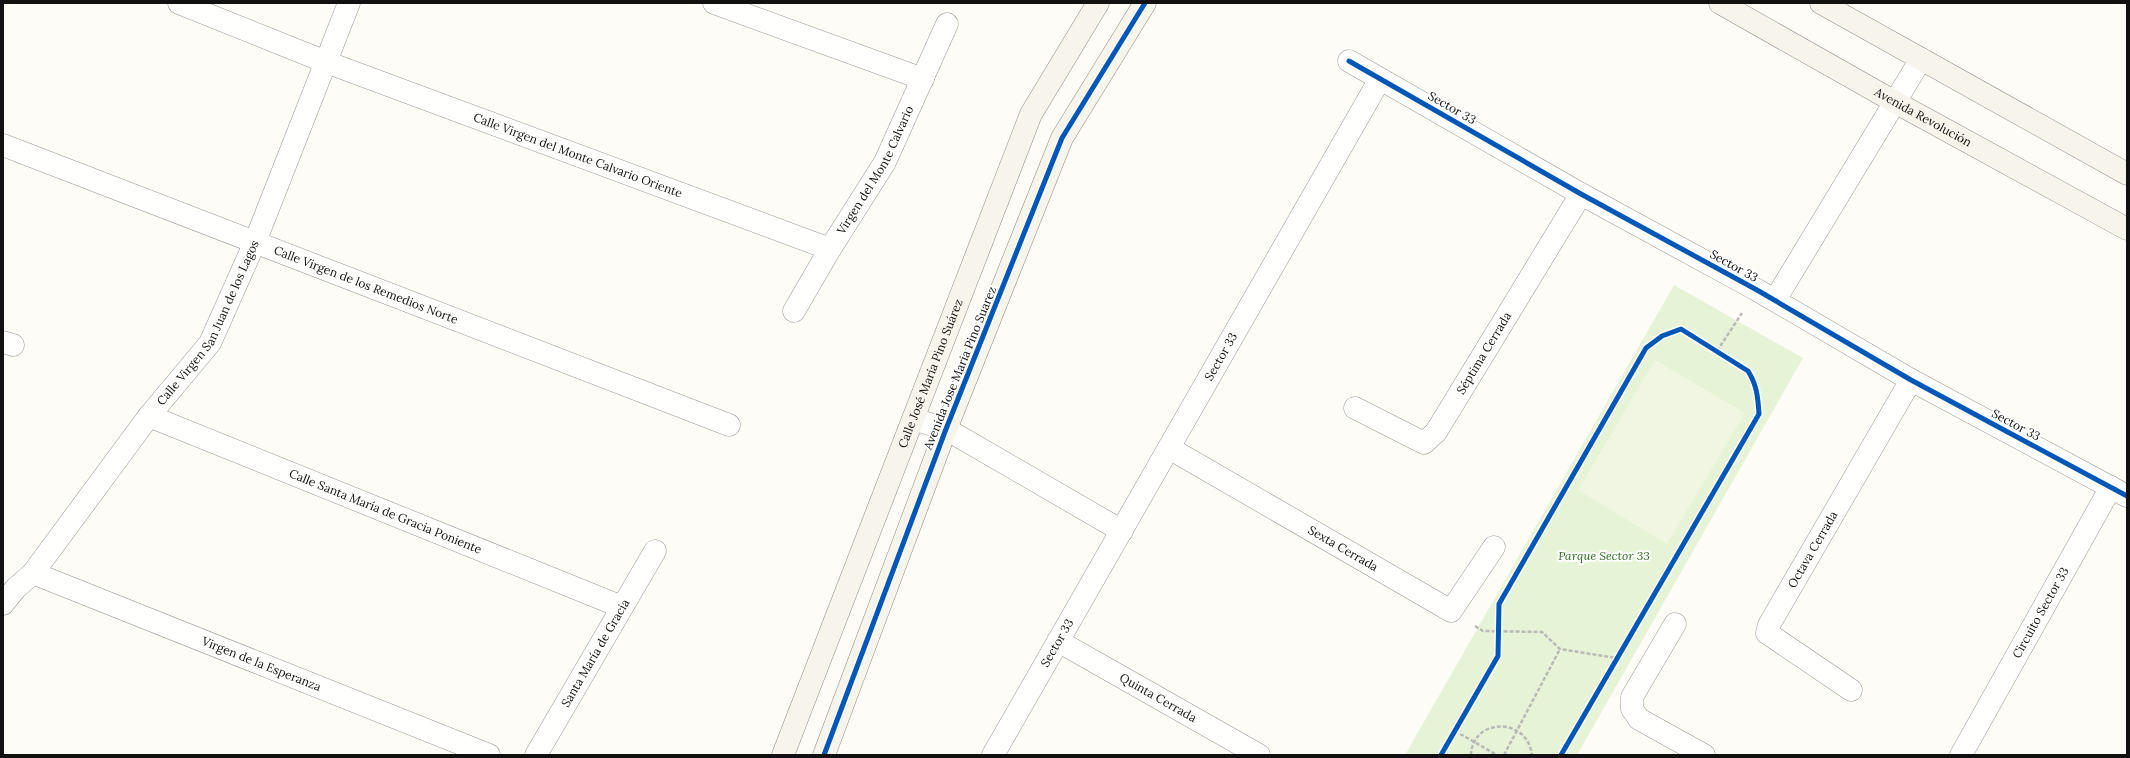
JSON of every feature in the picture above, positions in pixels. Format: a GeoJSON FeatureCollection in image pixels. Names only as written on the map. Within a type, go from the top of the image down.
{"type":"FeatureCollection","features":[{"type":"Feature","properties":{"kind":"street","name":"Calle Virgen del Monte Calvario Oriente"},"geometry":{"type":"LineString","coordinates":[[179,3],[326,62],[830,249]]}},
{"type":"Feature","properties":{"kind":"street","name":"Calle Virgen San Juan de los Lagos"},"geometry":{"type":"LineString","coordinates":[[7,591],[33,573],[149,416],[210,343],[255,242],[349,3]]}},
{"type":"Feature","properties":{"kind":"street"},"geometry":{"type":"LineString","coordinates":[[714,3],[922,79]]}},
{"type":"Feature","properties":{"kind":"street","name":"Calle José María Pino Suárez"},"geometry":{"type":"LineString","coordinates":[[783,755],[1031,114],[1098,3]]}},
{"type":"Feature","properties":{"kind":"street","name":"Avenida Jose Maria Pino Suarez"},"geometry":{"type":"LineString","coordinates":[[824,755],[946,429],[1062,138],[1145,3]]}},
{"type":"Feature","properties":{"kind":"street","name":"Avenida Revolución"},"geometry":{"type":"LineString","coordinates":[[1720,3],[1895,102],[2127,229]]}},
{"type":"Feature","properties":{"kind":"street"},"geometry":{"type":"LineString","coordinates":[[1821,3],[2127,174]]}},
{"type":"Feature","properties":{"kind":"street","name":"Virgen del Monte Calvario"},"geometry":{"type":"LineString","coordinates":[[794,312],[830,249],[886,162],[947,24]]}},
{"type":"Feature","properties":{"kind":"street"},"geometry":{"type":"LineString","coordinates":[[1775,300],[1921,59]]}},
{"type":"Feature","properties":{"kind":"street","name":"Sector 33"},"geometry":{"type":"LineString","coordinates":[[1349,61],[1581,194],[1775,300],[1911,380],[2119,491]]}},
{"type":"Feature","properties":{"kind":"street","name":"Sector 33"},"geometry":{"type":"LineString","coordinates":[[993,755],[1380,79]]}},
{"type":"Feature","properties":{"kind":"street","name":"Calle Virgen de los Remedios Norte"},"geometry":{"type":"LineString","coordinates":[[3,145],[729,425]]}},
{"type":"Feature","properties":{"kind":"street","name":"Séptima Cerrada"},"geometry":{"type":"LineString","coordinates":[[1354,408],[1424,443],[1436,432],[1581,194]]}},
{"type":"Feature","properties":{"kind":"street","name":"Octava Cerrada"},"geometry":{"type":"LineString","coordinates":[[1850,690],[1767,633],[1769,624],[1911,380]]}},
{"type":"Feature","properties":{"kind":"street","name":"Calle Santa María de Gracia Poniente"},"geometry":{"type":"LineString","coordinates":[[149,416],[622,607]]}},
{"type":"Feature","properties":{"kind":"street"},"geometry":{"type":"LineString","coordinates":[[913,419],[946,429],[1122,531]]}},
{"type":"Feature","properties":{"kind":"street","name":"Sexta Cerrada"},"geometry":{"type":"LineString","coordinates":[[1169,448],[1451,611]]}},
{"type":"Feature","properties":{"kind":"street","name":"Circuito Sector 33"},"geometry":{"type":"LineString","coordinates":[[1961,755],[2119,491]]}},
{"type":"Feature","properties":{"kind":"street"},"geometry":{"type":"LineString","coordinates":[[1451,611],[1494,547]]}},
{"type":"Feature","properties":{"kind":"street","name":"Santa María de Gracia"},"geometry":{"type":"LineString","coordinates":[[536,755],[655,551]]}},
{"type":"Feature","properties":{"kind":"street","name":"Virgen de la Esperanza"},"geometry":{"type":"LineString","coordinates":[[33,573],[489,755]]}},
{"type":"Feature","properties":{"kind":"street"},"geometry":{"type":"LineString","coordinates":[[1675,624],[1632,697],[1632,709],[1639,720],[1704,755]]}},
{"type":"Feature","properties":{"kind":"street","name":"Quinta Cerrada"},"geometry":{"type":"LineString","coordinates":[[1058,641],[1259,755]]}},
{"type":"Feature","properties":{"kind":"path"},"geometry":{"type":"LineString","coordinates":[[1717,351],[1757,290]]}},
{"type":"Feature","properties":{"kind":"path"},"geometry":{"type":"LineString","coordinates":[[1711,348],[1724,355]]}},
{"type":"Feature","properties":{"kind":"path"},"geometry":{"type":"LineString","coordinates":[[1451,611],[1483,631],[1542,632],[1560,649],[1652,663]]}},
{"type":"Feature","properties":{"kind":"path"},"geometry":{"type":"LineString","coordinates":[[1498,637],[1499,624]]}},
{"type":"Feature","properties":{"kind":"path"},"geometry":{"type":"LineString","coordinates":[[1504,755],[1560,649]]}},
{"type":"Feature","properties":{"kind":"path"},"geometry":{"type":"LineString","coordinates":[[1613,664],[1621,651]]}},
{"type":"Feature","properties":{"kind":"path"},"geometry":{"type":"LineString","coordinates":[[1452,737],[1459,724]]}},
{"type":"Feature","properties":{"kind":"path"},"geometry":{"type":"LineString","coordinates":[[1471,755],[1475,742],[1482,734],[1490,728],[1500,726],[1510,727],[1517,730],[1526,738],[1531,747],[1532,755]]}},
{"type":"Feature","properties":{"kind":"path"},"geometry":{"type":"LineString","coordinates":[[1455,731],[1497,755]]}},
{"type":"Feature","properties":{"kind":"green space","name":"Parque Sector 33"},"geometry":{"type":"Polygon","coordinates":[[[1674,285],[1803,358],[1577,755],[1405,755],[1674,285]]]}},
{"type":"Feature","properties":{"kind":"green space"},"geometry":{"type":"Polygon","coordinates":[[[1655,360],[1745,413],[1667,544],[1578,490],[1655,360]]]}},
{"type":"Feature","properties":{"kind":"cycle path"},"geometry":{"type":"LineString","coordinates":[[824,755],[946,429],[1062,138],[1145,3]]}},
{"type":"Feature","properties":{"kind":"cycle path"},"geometry":{"type":"LineString","coordinates":[[1349,61],[1581,194],[1757,290],[1911,380],[2127,496]]}},
{"type":"Feature","properties":{"kind":"cycle path"},"geometry":{"type":"LineString","coordinates":[[1441,755],[1498,656],[1499,604],[1646,348],[1662,336],[1681,329],[1748,371],[1755,387],[1759,414],[1561,755]]}}]}
